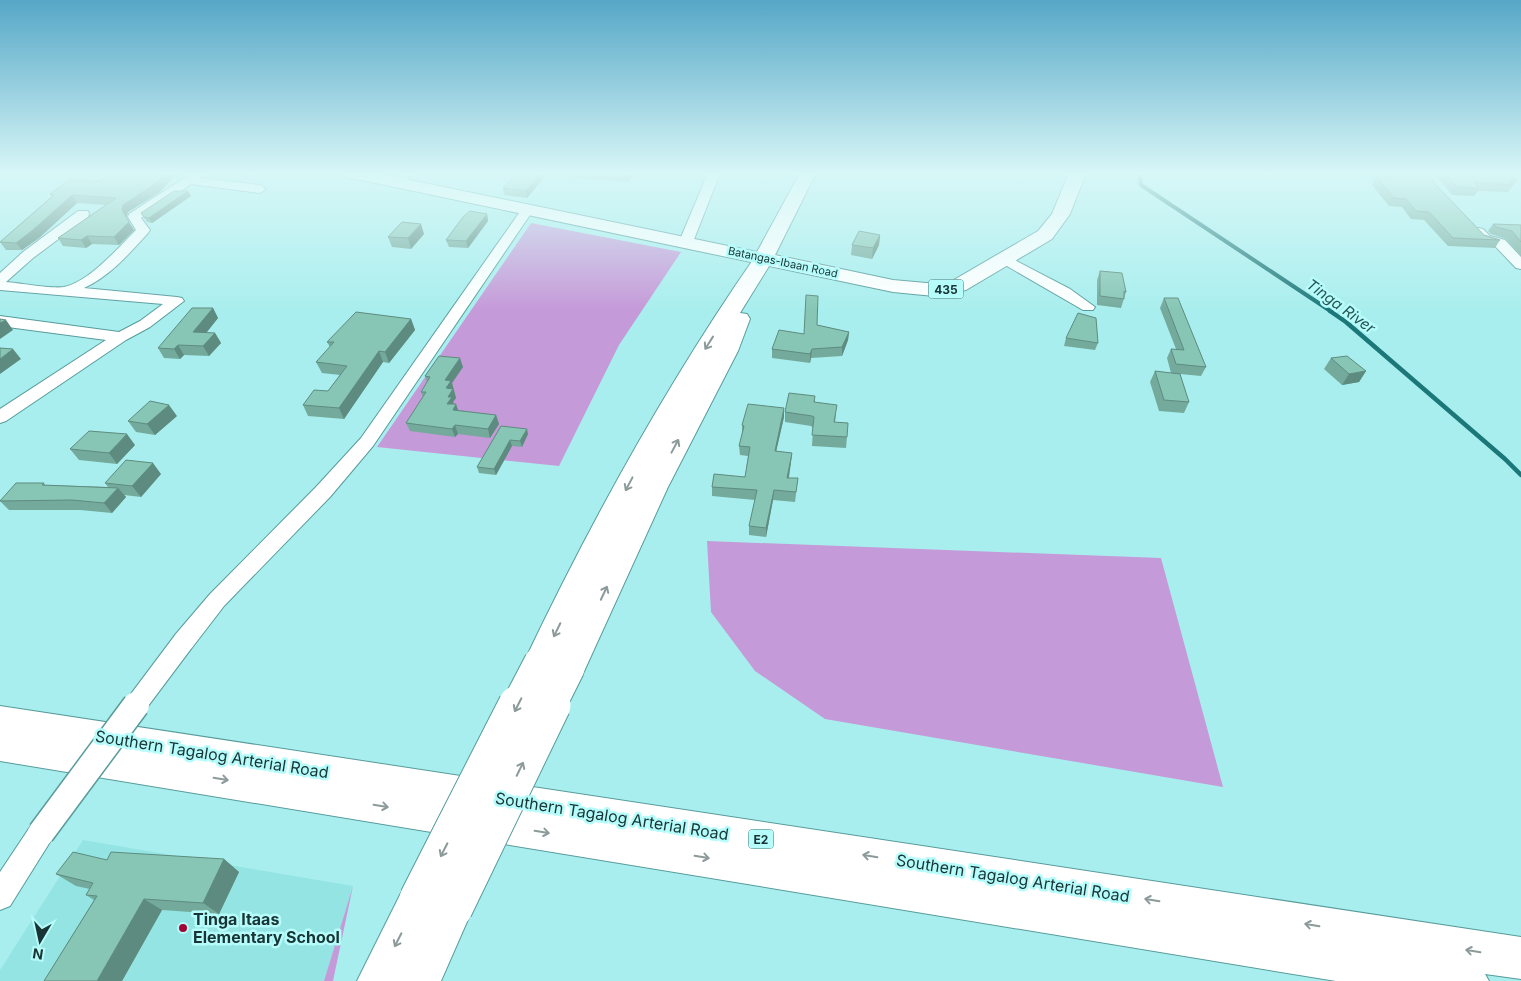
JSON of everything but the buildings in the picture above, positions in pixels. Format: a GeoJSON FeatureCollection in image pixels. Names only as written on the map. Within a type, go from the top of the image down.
{"type":"FeatureCollection","features":[{"type":"Feature","properties":{"kind":"main road","name":"Batangas-Ibaan Road"},"geometry":{"type":"LineString","coordinates":[[575,219],[893,286],[926,290],[949,289],[959,286],[1034,243],[1055,225],[1059,219]]}},
{"type":"Feature","properties":{"kind":"main road"},"geometry":{"type":"LineString","coordinates":[[378,981],[436,904],[555,665],[654,487],[726,351],[764,258],[784,219]]}},
{"type":"Feature","properties":{"kind":"main road","name":"Southern Tagalog Arterial Road"},"geometry":{"type":"LineString","coordinates":[[0,722],[1521,958]]}},
{"type":"Feature","properties":{"kind":"main road","name":"Southern Tagalog Arterial Road"},"geometry":{"type":"LineString","coordinates":[[0,744],[1467,981]]}},
{"type":"Feature","properties":{"kind":"main road"},"geometry":{"type":"LineString","coordinates":[[419,981],[432,948],[436,904]]}},
{"type":"Feature","properties":{"kind":"street"},"geometry":{"type":"LineString","coordinates":[[0,280],[28,255],[77,219]]}},
{"type":"Feature","properties":{"kind":"street"},"geometry":{"type":"LineString","coordinates":[[66,291],[92,279],[119,256],[143,230],[135,219]]}},
{"type":"Feature","properties":{"kind":"street"},"geometry":{"type":"LineString","coordinates":[[0,896],[41,833],[183,642],[217,600],[323,492],[367,442],[521,219]]}},
{"type":"Feature","properties":{"kind":"street"},"geometry":{"type":"LineString","coordinates":[[686,242],[695,219]]}},
{"type":"Feature","properties":{"kind":"street"},"geometry":{"type":"LineString","coordinates":[[1472,225],[1485,239],[1500,242],[1521,265]]}},
{"type":"Feature","properties":{"kind":"street"},"geometry":{"type":"LineString","coordinates":[[1005,260],[1066,292],[1088,307]]}},
{"type":"Feature","properties":{"kind":"street"},"geometry":{"type":"LineString","coordinates":[[0,286],[177,300],[145,324],[0,417]]}},
{"type":"Feature","properties":{"kind":"street"},"geometry":{"type":"LineString","coordinates":[[0,321],[122,337]]}},
{"type":"Feature","properties":{"kind":"shaded area"},"geometry":{"type":"Polygon","coordinates":[[[531,223],[681,252],[619,345],[559,466],[377,447],[531,223]]]}},
{"type":"Feature","properties":{"kind":"shaded area"},"geometry":{"type":"Polygon","coordinates":[[[707,541],[1161,558],[1223,787],[825,719],[755,671],[711,612],[707,541]]]}},
{"type":"Feature","properties":{"kind":"shaded area","name":"Tinga Itaas Elementary School"},"geometry":{"type":"Polygon","coordinates":[[[83,840],[353,886],[324,981],[0,981],[0,970],[83,840]]]}},
{"type":"Feature","properties":{"kind":"shaded area"},"geometry":{"type":"Polygon","coordinates":[[[353,886],[333,981],[324,981],[353,886]]]}},
{"type":"Feature","properties":{"kind":"waterway","name":"Tinga River"},"geometry":{"type":"LineString","coordinates":[[1192,219],[1332,312]]}},
{"type":"Feature","properties":{"kind":"waterway","name":"Tinga River"},"geometry":{"type":"LineString","coordinates":[[1330,311],[1346,322],[1505,459],[1521,475]]}},
{"type":"Feature","properties":{"kind":"place","name":"Tinga Itaas Elementary School"},"geometry":{"type":"Point","coordinates":[183,928]}}]}
